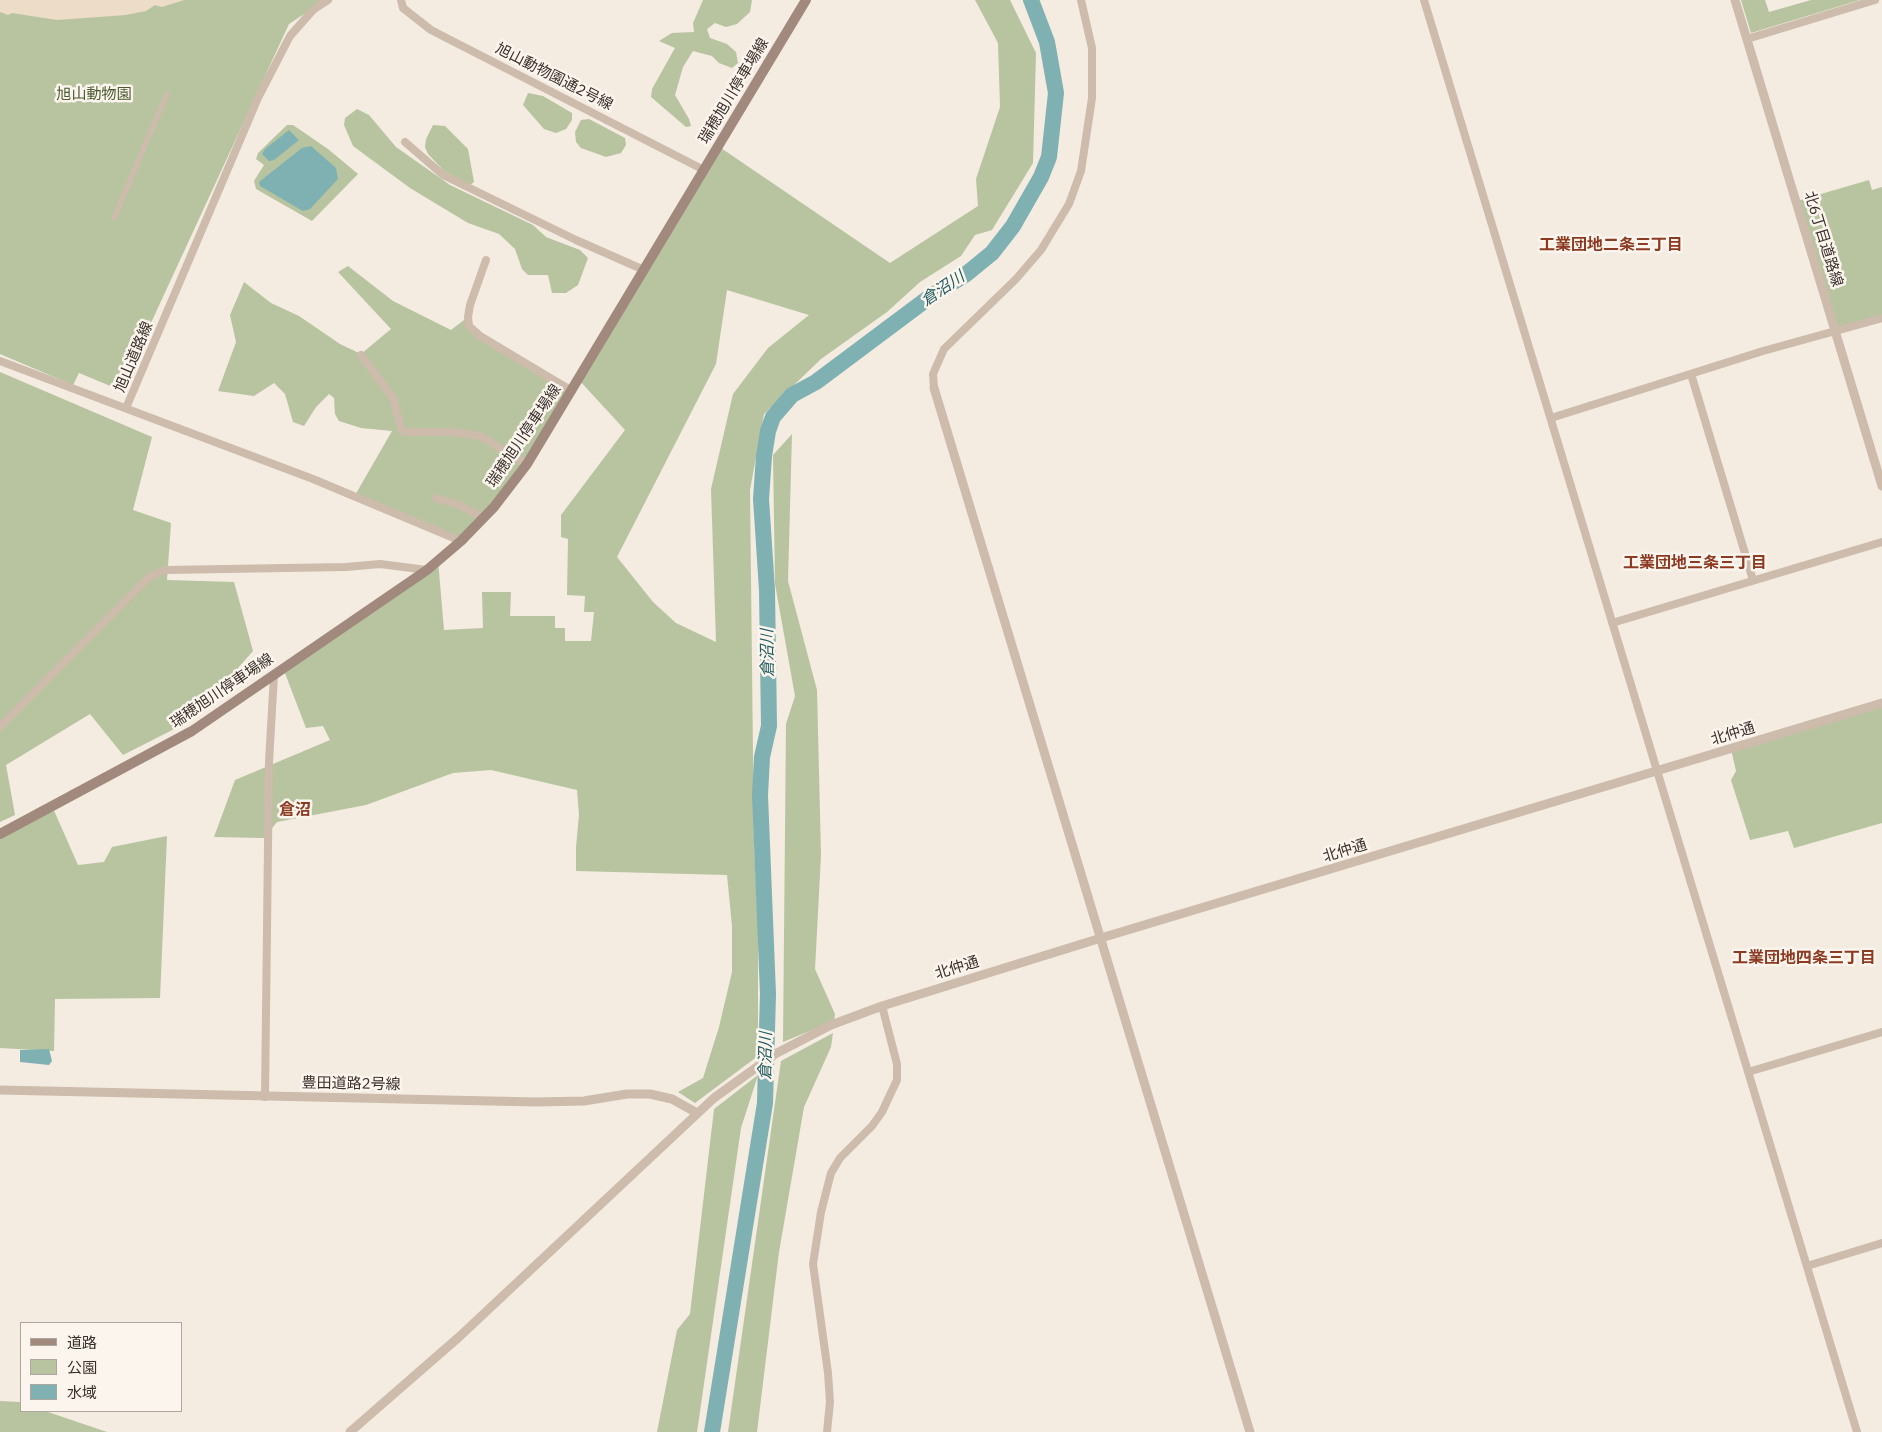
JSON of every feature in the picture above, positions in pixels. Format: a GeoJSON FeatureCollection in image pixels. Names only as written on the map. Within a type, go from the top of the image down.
{"type":"FeatureCollection","features":[{"type":"Feature","properties":{"kind":"main road","name":"瑞穂旭川停車場線"},"geometry":{"type":"LineString","coordinates":[[0,834],[192,732],[427,570],[484,518],[527,464],[806,0]]}},
{"type":"Feature","properties":{"kind":"street","name":"旭山道路線"},"geometry":{"type":"LineString","coordinates":[[328,0],[313,10],[290,36],[258,98],[126,408],[313,479],[461,541]]}},
{"type":"Feature","properties":{"kind":"street","name":"旭山動物園通2号線"},"geometry":{"type":"LineString","coordinates":[[401,0],[403,8],[431,30],[704,170]]}},
{"type":"Feature","properties":{"kind":"street"},"geometry":{"type":"LineString","coordinates":[[1081,0],[1092,48],[1092,98],[1081,171],[1069,204],[1041,250],[1016,279],[944,349],[933,374],[934,388],[1250,1432]]}},
{"type":"Feature","properties":{"kind":"street"},"geometry":{"type":"LineString","coordinates":[[1424,0],[1857,1432]]}},
{"type":"Feature","properties":{"kind":"street","name":"北6丁目道路線"},"geometry":{"type":"LineString","coordinates":[[1735,0],[1882,486]]}},
{"type":"Feature","properties":{"kind":"street"},"geometry":{"type":"LineString","coordinates":[[1747,39],[1875,0]]}},
{"type":"Feature","properties":{"kind":"street"},"geometry":{"type":"LineString","coordinates":[[114,218],[167,94]]}},
{"type":"Feature","properties":{"kind":"street"},"geometry":{"type":"LineString","coordinates":[[405,142],[443,175],[576,240],[644,270]]}},
{"type":"Feature","properties":{"kind":"street"},"geometry":{"type":"LineString","coordinates":[[486,260],[470,305],[469,326],[480,336],[572,391]]}},
{"type":"Feature","properties":{"kind":"street"},"geometry":{"type":"LineString","coordinates":[[1551,418],[1763,351],[1882,318]]}},
{"type":"Feature","properties":{"kind":"street"},"geometry":{"type":"LineString","coordinates":[[361,354],[393,398],[401,428],[405,432],[454,432],[480,436],[527,464]]}},
{"type":"Feature","properties":{"kind":"street"},"geometry":{"type":"LineString","coordinates":[[0,361],[126,408]]}},
{"type":"Feature","properties":{"kind":"street"},"geometry":{"type":"LineString","coordinates":[[1691,374],[1753,580]]}},
{"type":"Feature","properties":{"kind":"street"},"geometry":{"type":"LineString","coordinates":[[436,498],[459,505],[484,518]]}},
{"type":"Feature","properties":{"kind":"street"},"geometry":{"type":"LineString","coordinates":[[1612,623],[1882,542]]}},
{"type":"Feature","properties":{"kind":"street"},"geometry":{"type":"LineString","coordinates":[[0,726],[150,577],[165,570],[346,567],[380,564],[427,570]]}},
{"type":"Feature","properties":{"kind":"street"},"geometry":{"type":"LineString","coordinates":[[265,1096],[269,762],[274,675]]}},
{"type":"Feature","properties":{"kind":"street","name":"北仲通"},"geometry":{"type":"LineString","coordinates":[[350,1432],[478,1319],[697,1113],[775,1054],[818,1031],[882,1006],[1101,938],[1882,703]]}},
{"type":"Feature","properties":{"kind":"street"},"geometry":{"type":"LineString","coordinates":[[827,1432],[830,1402],[828,1373],[812,1264],[821,1212],[831,1173],[840,1158],[872,1126],[882,1112],[897,1080],[897,1064],[882,1006]]}},
{"type":"Feature","properties":{"kind":"street"},"geometry":{"type":"LineString","coordinates":[[1748,1072],[1882,1033]]}},
{"type":"Feature","properties":{"kind":"street","name":"豊田道路2号線"},"geometry":{"type":"LineString","coordinates":[[0,1090],[536,1102],[584,1101],[628,1094],[650,1094],[672,1099],[697,1113]]}},
{"type":"Feature","properties":{"kind":"street"},"geometry":{"type":"LineString","coordinates":[[1807,1266],[1882,1243]]}},
{"type":"Feature","properties":{"kind":"green space","name":"旭山動物園"},"geometry":{"type":"Polygon","coordinates":[[[0,0],[325,0],[289,24],[120,390],[79,373],[73,385],[0,354],[0,0]]]}},
{"type":"Feature","properties":{"kind":"green space"},"geometry":{"type":"Polygon","coordinates":[[[703,0],[752,0],[750,12],[737,24],[726,27],[715,23],[707,29],[710,38],[727,44],[736,52],[738,63],[732,68],[719,63],[712,56],[693,51],[683,67],[675,95],[689,119],[691,126],[686,127],[651,97],[652,89],[675,48],[659,41],[672,33],[694,32],[693,23],[703,0]]]}},
{"type":"Feature","properties":{"kind":"green space"},"geometry":{"type":"Polygon","coordinates":[[[975,0],[1010,0],[1036,53],[1033,163],[992,230],[975,235],[961,256],[920,282],[887,312],[821,359],[764,414],[750,490],[754,843],[758,924],[758,1056],[695,1103],[678,1092],[703,1078],[719,1027],[732,972],[732,926],[727,875],[576,871],[579,815],[577,790],[491,770],[453,773],[366,805],[277,822],[264,838],[214,837],[235,780],[330,740],[323,726],[306,728],[283,668],[438,560],[444,630],[483,628],[482,592],[511,592],[510,616],[555,616],[555,628],[565,628],[565,641],[591,641],[594,612],[584,612],[585,596],[567,595],[568,539],[561,537],[561,515],[625,430],[579,380],[718,146],[890,263],[978,206],[976,179],[1000,107],[998,43],[975,0]],[[727,290],[716,364],[617,557],[653,602],[676,623],[716,642],[711,489],[733,394],[768,348],[809,315],[727,290]]]}},
{"type":"Feature","properties":{"kind":"green space"},"geometry":{"type":"Polygon","coordinates":[[[1741,0],[1765,0],[1769,12],[1811,0],[1860,0],[1751,33],[1741,0]]]}},
{"type":"Feature","properties":{"kind":"green space"},"geometry":{"type":"Polygon","coordinates":[[[528,93],[543,96],[572,113],[572,120],[566,129],[556,133],[544,129],[523,105],[528,93]]]}},
{"type":"Feature","properties":{"kind":"green space"},"geometry":{"type":"Polygon","coordinates":[[[357,109],[369,115],[396,147],[450,185],[533,225],[546,237],[580,250],[588,258],[578,285],[566,293],[552,293],[548,275],[528,275],[522,269],[515,249],[499,234],[468,223],[410,188],[353,146],[344,125],[345,118],[357,109]]]}},
{"type":"Feature","properties":{"kind":"green space"},"geometry":{"type":"Polygon","coordinates":[[[589,119],[625,138],[626,145],[621,153],[606,157],[581,148],[576,142],[575,132],[581,120],[589,119]]]}},
{"type":"Feature","properties":{"kind":"green space"},"geometry":{"type":"Polygon","coordinates":[[[287,125],[293,125],[328,149],[358,174],[312,221],[256,189],[254,181],[264,165],[256,159],[258,153],[287,125]]]}},
{"type":"Feature","properties":{"kind":"green space"},"geometry":{"type":"Polygon","coordinates":[[[433,125],[445,126],[468,149],[474,182],[470,185],[444,171],[428,154],[425,147],[426,139],[433,125]]]}},
{"type":"Feature","properties":{"kind":"green space"},"geometry":{"type":"Polygon","coordinates":[[[1869,180],[1872,190],[1882,187],[1882,318],[1836,332],[1797,201],[1869,180]]]}},
{"type":"Feature","properties":{"kind":"green space"},"geometry":{"type":"Polygon","coordinates":[[[348,266],[393,301],[451,330],[468,317],[469,326],[572,391],[527,464],[461,541],[354,497],[392,431],[361,428],[339,421],[335,414],[334,398],[329,394],[316,407],[304,426],[293,422],[285,394],[274,383],[254,396],[218,391],[236,342],[230,315],[244,282],[271,303],[299,316],[340,344],[361,354],[391,329],[338,272],[348,266]]]}},
{"type":"Feature","properties":{"kind":"green space"},"geometry":{"type":"Polygon","coordinates":[[[0,372],[152,437],[133,510],[171,523],[167,580],[234,582],[253,651],[192,720],[123,755],[90,714],[6,765],[15,815],[0,822],[0,372]]]}},
{"type":"Feature","properties":{"kind":"green space"},"geometry":{"type":"Polygon","coordinates":[[[792,434],[788,581],[817,690],[821,855],[815,969],[835,1014],[834,1021],[783,1042],[786,724],[795,696],[775,584],[773,455],[792,434]]]}},
{"type":"Feature","properties":{"kind":"green space"},"geometry":{"type":"Polygon","coordinates":[[[1882,703],[1882,823],[1794,848],[1788,831],[1750,840],[1731,780],[1736,771],[1731,749],[1882,703]]]}},
{"type":"Feature","properties":{"kind":"green space"},"geometry":{"type":"Polygon","coordinates":[[[52,806],[78,865],[104,862],[112,847],[167,836],[160,998],[55,999],[54,1051],[0,1048],[0,834],[52,806]]]}},
{"type":"Feature","properties":{"kind":"green space"},"geometry":{"type":"Polygon","coordinates":[[[833,1033],[831,1047],[804,1107],[779,1252],[757,1432],[728,1432],[781,1061],[833,1033]]]}},
{"type":"Feature","properties":{"kind":"green space"},"geometry":{"type":"Polygon","coordinates":[[[758,1075],[741,1128],[697,1432],[657,1432],[677,1330],[690,1314],[714,1109],[758,1075]]]}},
{"type":"Feature","properties":{"kind":"green space"},"geometry":{"type":"Polygon","coordinates":[[[0,1401],[20,1402],[20,1412],[48,1412],[107,1432],[0,1432],[0,1401]]]}},
{"type":"Feature","properties":{"kind":"shaded area"},"geometry":{"type":"Polygon","coordinates":[[[0,0],[184,0],[162,7],[155,5],[146,11],[126,15],[57,20],[12,13],[8,15],[0,12],[0,0]]]}},
{"type":"Feature","properties":{"kind":"water"},"geometry":{"type":"Polygon","coordinates":[[[289,130],[299,140],[274,160],[269,161],[262,154],[265,149],[289,130]]]}},
{"type":"Feature","properties":{"kind":"water"},"geometry":{"type":"Polygon","coordinates":[[[311,146],[336,168],[338,179],[310,209],[303,211],[260,186],[259,182],[302,148],[311,146]]]}},
{"type":"Feature","properties":{"kind":"water"},"geometry":{"type":"Polygon","coordinates":[[[49,1049],[52,1061],[49,1065],[20,1062],[20,1050],[49,1049]]]}},
{"type":"Feature","properties":{"kind":"waterway","name":"倉沼川"},"geometry":{"type":"LineString","coordinates":[[712,1432],[765,1103],[768,994],[760,795],[762,757],[769,726],[767,590],[761,499],[768,431],[773,417],[792,395],[816,382],[931,296],[965,275],[992,253],[1013,226],[1041,177],[1049,157],[1056,93],[1047,42],[1031,0]]}},
{"type":"Feature","properties":{"kind":"district","name":"工業団地二条三丁目"},"geometry":{"type":"Point","coordinates":[1611,245]}},
{"type":"Feature","properties":{"kind":"district","name":"工業団地三条三丁目"},"geometry":{"type":"Point","coordinates":[1695,563]}},
{"type":"Feature","properties":{"kind":"district","name":"倉沼"},"geometry":{"type":"Point","coordinates":[295,810]}},
{"type":"Feature","properties":{"kind":"district","name":"工業団地四条三丁目"},"geometry":{"type":"Point","coordinates":[1804,958]}}]}
